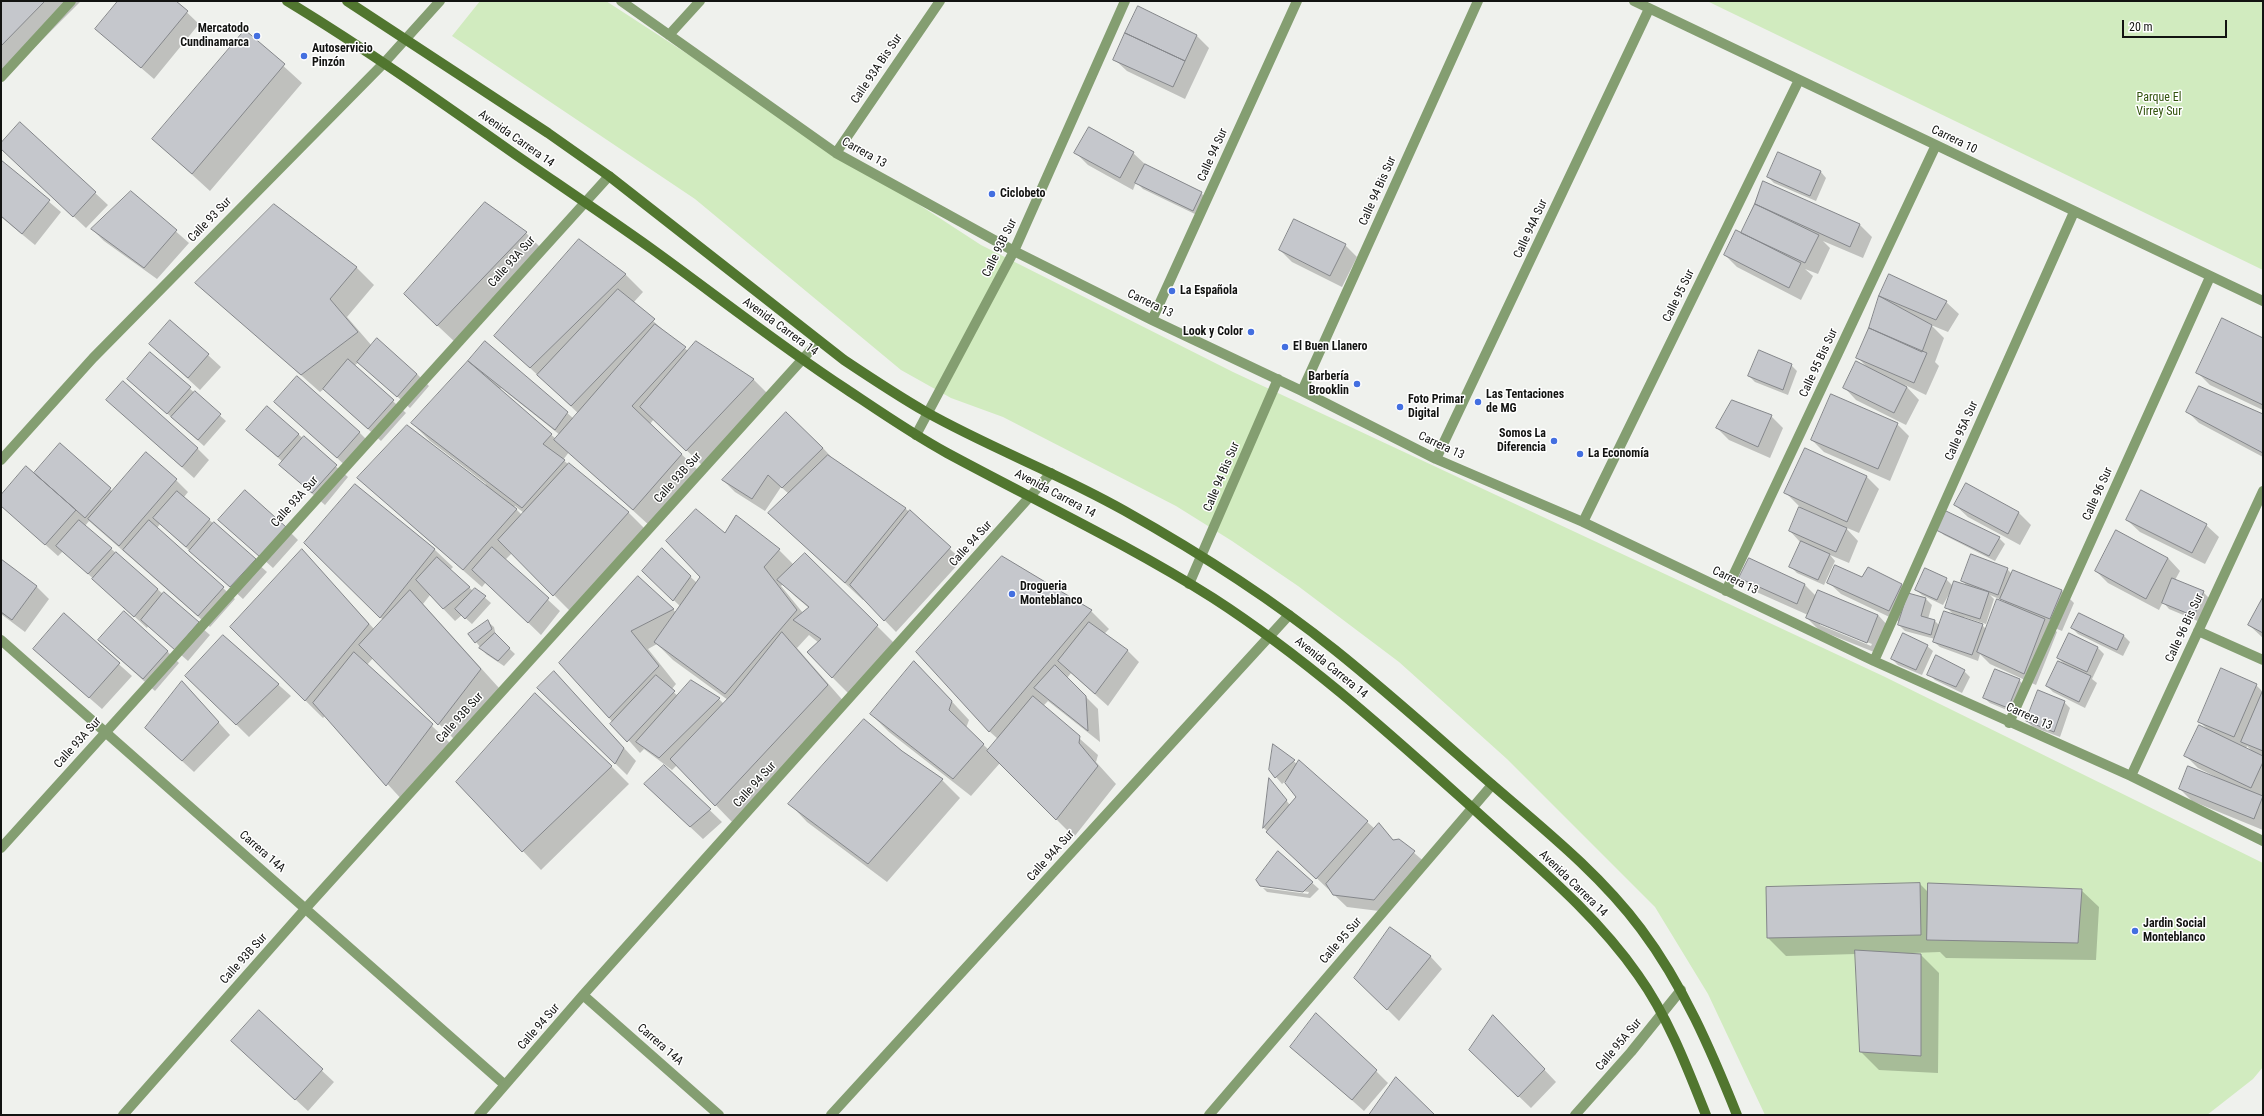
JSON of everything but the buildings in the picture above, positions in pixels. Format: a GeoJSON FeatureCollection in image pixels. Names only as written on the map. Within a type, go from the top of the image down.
{"type":"FeatureCollection","features":[{"type":"Feature","properties":{"kind":"main road","name":"Avenida Carrera 14"},"geometry":{"type":"LineString","coordinates":[[288,1],[384,62],[585,202],[802,360],[916,435],[1031,496],[1189,584],[1270,636],[1334,686],[1538,868],[1610,938],[1635,970],[1662,1013],[1706,1115]]}},
{"type":"Feature","properties":{"kind":"main road","name":"Avenida Carrera 14"},"geometry":{"type":"LineString","coordinates":[[347,1],[548,132],[609,176],[753,286],[819,341],[881,385],[928,413],[1122,509],[1244,583],[1335,650],[1492,784],[1577,859],[1609,892],[1640,929],[1681,990],[1738,1115]]}},
{"type":"Feature","properties":{"kind":"street"},"geometry":{"type":"LineString","coordinates":[[1,77],[71,1]]}},
{"type":"Feature","properties":{"kind":"street","name":"Calle 93 Sur"},"geometry":{"type":"LineString","coordinates":[[1,460],[93,358],[384,62],[440,1]]}},
{"type":"Feature","properties":{"kind":"street","name":"Carrera 13"},"geometry":{"type":"LineString","coordinates":[[621,1],[836,153],[1014,251],[1152,320],[1278,379],[1436,460],[1583,522],[1874,662],[2131,776],[2263,841]]}},
{"type":"Feature","properties":{"kind":"street"},"geometry":{"type":"LineString","coordinates":[[669,35],[700,1]]}},
{"type":"Feature","properties":{"kind":"street","name":"Calle 93A Bis Sur"},"geometry":{"type":"LineString","coordinates":[[836,153],[940,1]]}},
{"type":"Feature","properties":{"kind":"street","name":"Calle 93B Sur"},"geometry":{"type":"LineString","coordinates":[[916,435],[1014,251],[1125,1]]}},
{"type":"Feature","properties":{"kind":"street","name":"Calle 94 Sur"},"geometry":{"type":"LineString","coordinates":[[1152,320],[1297,1]]}},
{"type":"Feature","properties":{"kind":"street","name":"Calle 94 Bis Sur"},"geometry":{"type":"LineString","coordinates":[[1302,391],[1478,1]]}},
{"type":"Feature","properties":{"kind":"street","name":"Carrera 10"},"geometry":{"type":"LineString","coordinates":[[1634,1],[2263,301]]}},
{"type":"Feature","properties":{"kind":"street","name":"Calle 94A Sur"},"geometry":{"type":"LineString","coordinates":[[1436,460],[1649,9]]}},
{"type":"Feature","properties":{"kind":"street","name":"Calle 95 Sur"},"geometry":{"type":"LineString","coordinates":[[1583,522],[1799,80]]}},
{"type":"Feature","properties":{"kind":"street","name":"Calle 95 Bis Sur"},"geometry":{"type":"LineString","coordinates":[[1726,591],[1936,145]]}},
{"type":"Feature","properties":{"kind":"street","name":"Calle 93A Sur"},"geometry":{"type":"LineString","coordinates":[[1,848],[609,176]]}},
{"type":"Feature","properties":{"kind":"street","name":"Calle 95A Sur"},"geometry":{"type":"LineString","coordinates":[[1874,662],[2074,212]]}},
{"type":"Feature","properties":{"kind":"street","name":"Calle 96 Sur"},"geometry":{"type":"LineString","coordinates":[[2009,723],[2210,277]]}},
{"type":"Feature","properties":{"kind":"street","name":"Calle 93B Sur"},"geometry":{"type":"LineString","coordinates":[[123,1115],[306,908],[819,341]]}},
{"type":"Feature","properties":{"kind":"street","name":"Calle 94 Bis Sur"},"geometry":{"type":"LineString","coordinates":[[1189,584],[1278,379]]}},
{"type":"Feature","properties":{"kind":"street","name":"Calle 94 Sur"},"geometry":{"type":"LineString","coordinates":[[479,1115],[583,995],[1051,473]]}},
{"type":"Feature","properties":{"kind":"street","name":"Calle 96 Bis Sur"},"geometry":{"type":"LineString","coordinates":[[2131,776],[2263,491]]}},
{"type":"Feature","properties":{"kind":"street","name":"Calle 94A Sur"},"geometry":{"type":"LineString","coordinates":[[831,1115],[1289,615]]}},
{"type":"Feature","properties":{"kind":"street"},"geometry":{"type":"LineString","coordinates":[[2198,631],[2263,660]]}},
{"type":"Feature","properties":{"kind":"street","name":"Carrera 14A"},"geometry":{"type":"LineString","coordinates":[[1,640],[505,1085]]}},
{"type":"Feature","properties":{"kind":"street","name":"Calle 95 Sur"},"geometry":{"type":"LineString","coordinates":[[1209,1115],[1492,784]]}},
{"type":"Feature","properties":{"kind":"street","name":"Calle 95A Sur"},"geometry":{"type":"LineString","coordinates":[[1575,1115],[1631,1052],[1681,990]]}},
{"type":"Feature","properties":{"kind":"street","name":"Carrera 14A"},"geometry":{"type":"LineString","coordinates":[[583,995],[719,1115]]}},
{"type":"Feature","properties":{"kind":"green space"},"geometry":{"type":"Polygon","coordinates":[[[480,1],[606,1],[981,245],[1233,372],[1883,676],[2263,863],[2263,1067],[2253,1079],[2207,1115],[1765,1115],[1708,994],[1655,907],[1507,759],[1399,662],[1298,586],[1232,541],[1176,506],[1003,417],[951,398],[901,370],[695,199],[452,36],[480,1]]]}},
{"type":"Feature","properties":{"kind":"green space","name":"Parque El Virrey Sur"},"geometry":{"type":"Polygon","coordinates":[[[1707,1],[2263,1],[2263,270],[1707,1]]]}},
{"type":"Feature","properties":{"kind":"place","name":"Mercatodo Cundinamarca"},"geometry":{"type":"Point","coordinates":[257,36]}},
{"type":"Feature","properties":{"kind":"place","name":"Autoservicio Pinzón"},"geometry":{"type":"Point","coordinates":[304,56]}},
{"type":"Feature","properties":{"kind":"place","name":"Ciclobeto"},"geometry":{"type":"Point","coordinates":[992,194]}},
{"type":"Feature","properties":{"kind":"place","name":"La Española"},"geometry":{"type":"Point","coordinates":[1172,291]}},
{"type":"Feature","properties":{"kind":"place","name":"Look y Color"},"geometry":{"type":"Point","coordinates":[1251,332]}},
{"type":"Feature","properties":{"kind":"place","name":"El Buen Llanero"},"geometry":{"type":"Point","coordinates":[1285,347]}},
{"type":"Feature","properties":{"kind":"place","name":"Barbería Brooklin"},"geometry":{"type":"Point","coordinates":[1357,384]}},
{"type":"Feature","properties":{"kind":"place","name":"Las Tentaciones de MG"},"geometry":{"type":"Point","coordinates":[1478,402]}},
{"type":"Feature","properties":{"kind":"place","name":"Foto Primar Digital"},"geometry":{"type":"Point","coordinates":[1400,407]}},
{"type":"Feature","properties":{"kind":"place","name":"Somos La Diferencia"},"geometry":{"type":"Point","coordinates":[1554,441]}},
{"type":"Feature","properties":{"kind":"place","name":"La Economía"},"geometry":{"type":"Point","coordinates":[1580,454]}},
{"type":"Feature","properties":{"kind":"place","name":"Drogueria Monteblanco"},"geometry":{"type":"Point","coordinates":[1012,594]}},
{"type":"Feature","properties":{"kind":"place","name":"Jardin Social Monteblanco"},"geometry":{"type":"Point","coordinates":[2135,931]}}]}
